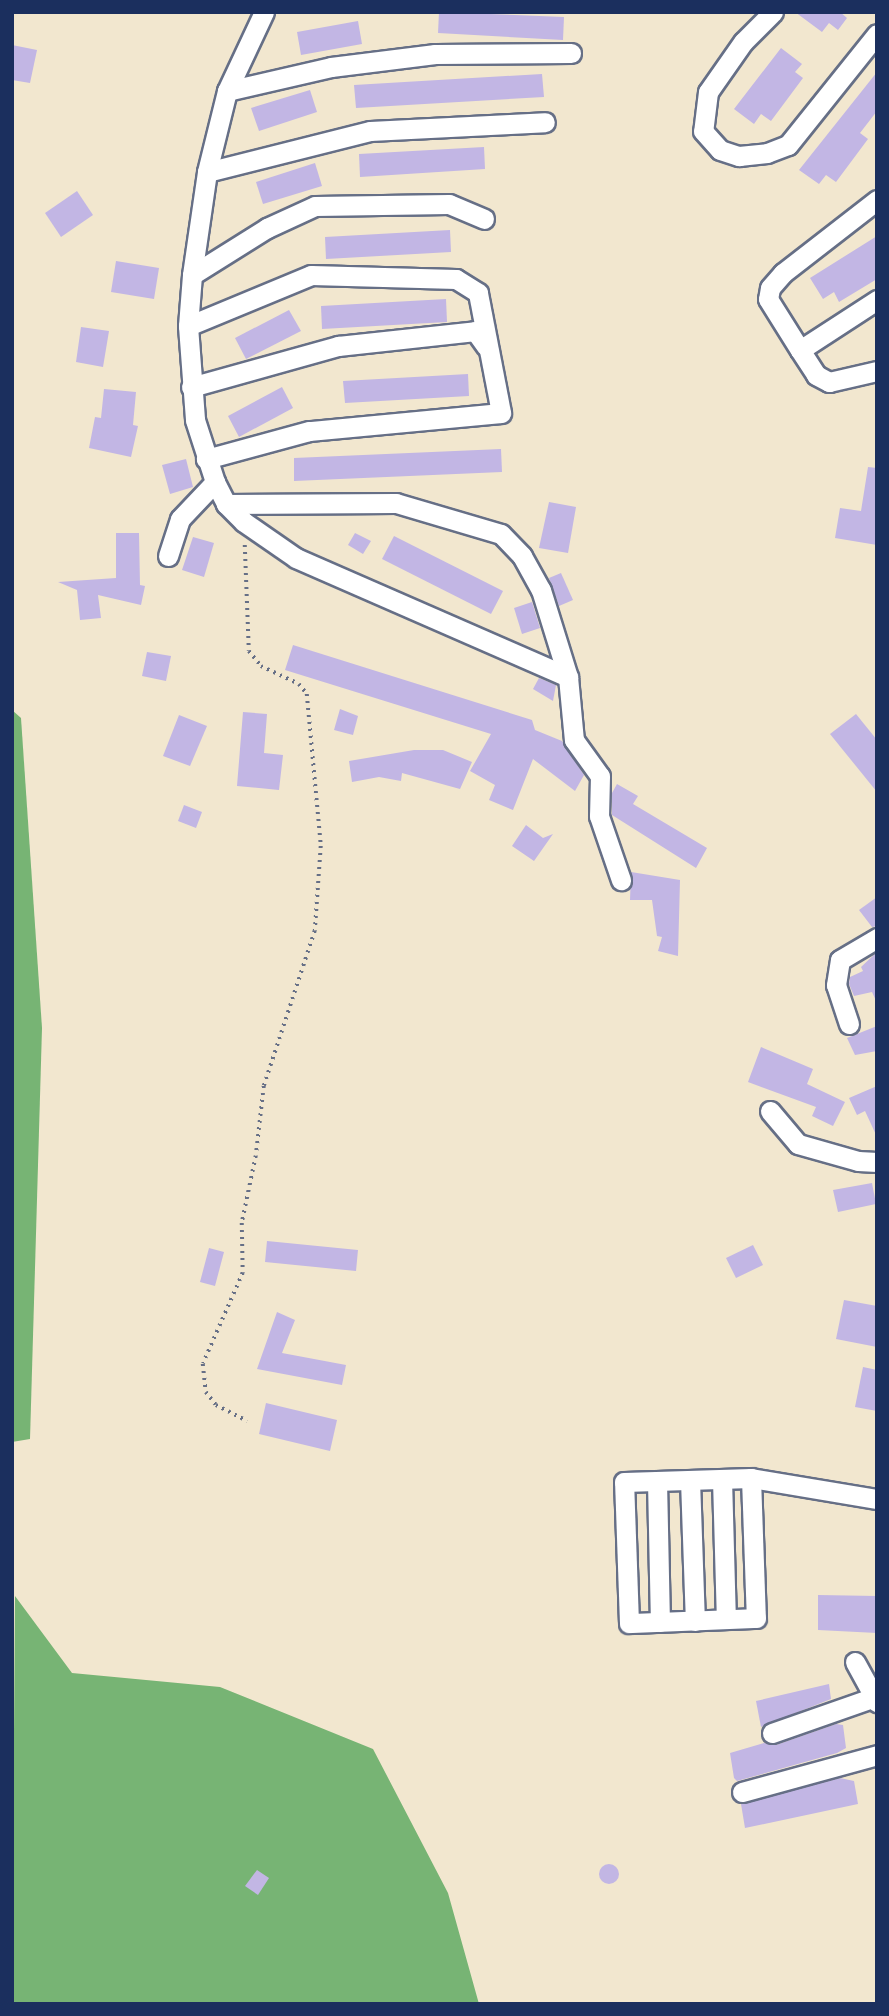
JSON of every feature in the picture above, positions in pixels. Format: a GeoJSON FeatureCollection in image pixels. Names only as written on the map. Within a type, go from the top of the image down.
{"type":"FeatureCollection","features":[{"type":"Feature","properties":{"kind":"street"},"geometry":{"type":"LineString","coordinates":[[264,12],[227,91],[207,172],[192,275],[188,326],[191,387],[206,459],[215,482],[226,504],[244,522],[296,558],[568,677]]}},
{"type":"Feature","properties":{"kind":"street"},"geometry":{"type":"LineString","coordinates":[[772,12],[743,42],[708,92],[703,131],[720,150],[739,156],[766,153],[788,145],[877,34]]}},
{"type":"Feature","properties":{"kind":"street"},"geometry":{"type":"LineString","coordinates":[[227,91],[331,67],[435,54],[571,53]]}},
{"type":"Feature","properties":{"kind":"street"},"geometry":{"type":"LineString","coordinates":[[207,172],[370,131],[545,122]]}},
{"type":"Feature","properties":{"kind":"street"},"geometry":{"type":"LineString","coordinates":[[877,200],[783,273],[770,288],[768,299],[816,375],[829,382],[877,371]]}},
{"type":"Feature","properties":{"kind":"street"},"geometry":{"type":"LineString","coordinates":[[192,275],[267,228],[315,206],[449,204],[484,219]]}},
{"type":"Feature","properties":{"kind":"street"},"geometry":{"type":"LineString","coordinates":[[188,326],[311,275],[456,279],[478,293],[501,414],[309,431],[206,459]]}},
{"type":"Feature","properties":{"kind":"street"},"geometry":{"type":"LineString","coordinates":[[800,350],[877,300]]}},
{"type":"Feature","properties":{"kind":"street"},"geometry":{"type":"LineString","coordinates":[[191,387],[338,346],[475,331],[486,346]]}},
{"type":"Feature","properties":{"kind":"street"},"geometry":{"type":"LineString","coordinates":[[168,556],[180,519],[215,482]]}},
{"type":"Feature","properties":{"kind":"street"},"geometry":{"type":"LineString","coordinates":[[226,504],[396,503],[501,534],[522,556],[541,590],[568,677],[574,740],[600,776],[599,816],[621,880]]}},
{"type":"Feature","properties":{"kind":"street"},"geometry":{"type":"LineString","coordinates":[[849,1024],[836,985],[839,960],[877,938]]}},
{"type":"Feature","properties":{"kind":"street"},"geometry":{"type":"LineString","coordinates":[[770,1111],[799,1144],[858,1161],[877,1162]]}},
{"type":"Feature","properties":{"kind":"street"},"geometry":{"type":"LineString","coordinates":[[751,1478],[756,1618],[629,1623],[624,1482],[751,1478],[877,1499]]}},
{"type":"Feature","properties":{"kind":"street"},"geometry":{"type":"LineString","coordinates":[[722,1479],[726,1619]]}},
{"type":"Feature","properties":{"kind":"street"},"geometry":{"type":"LineString","coordinates":[[690,1480],[695,1621]]}},
{"type":"Feature","properties":{"kind":"street"},"geometry":{"type":"LineString","coordinates":[[657,1481],[660,1622]]}},
{"type":"Feature","properties":{"kind":"street"},"geometry":{"type":"LineString","coordinates":[[772,1733],[876,1700],[855,1662]]}},
{"type":"Feature","properties":{"kind":"street"},"geometry":{"type":"LineString","coordinates":[[742,1792],[877,1755]]}},
{"type":"Feature","properties":{"kind":"path"},"geometry":{"type":"LineString","coordinates":[[244,522],[249,651],[261,666],[299,684],[307,694],[321,846],[315,931],[264,1086],[256,1156],[242,1223],[243,1273],[203,1364],[206,1392],[216,1405],[247,1421]]}},
{"type":"Feature","properties":{"kind":"green space"},"geometry":{"type":"Polygon","coordinates":[[[12,710],[21,718],[42,1028],[30,1439],[12,1442],[12,710]]]}},
{"type":"Feature","properties":{"kind":"green space"},"geometry":{"type":"Polygon","coordinates":[[[15,1596],[72,1673],[220,1687],[373,1749],[448,1893],[479,2004],[12,2004],[15,1596]]]}},
{"type":"Feature","properties":{"kind":"building"},"geometry":{"type":"Polygon","coordinates":[[[439,12],[564,17],[563,40],[438,33],[439,12]]]}},
{"type":"Feature","properties":{"kind":"building"},"geometry":{"type":"Polygon","coordinates":[[[795,12],[840,12],[847,18],[838,30],[829,23],[822,32],[795,12]]]}},
{"type":"Feature","properties":{"kind":"building"},"geometry":{"type":"Polygon","coordinates":[[[358,21],[362,44],[301,55],[297,32],[358,21]]]}},
{"type":"Feature","properties":{"kind":"building"},"geometry":{"type":"Polygon","coordinates":[[[12,45],[37,50],[30,83],[12,80],[12,45]]]}},
{"type":"Feature","properties":{"kind":"building"},"geometry":{"type":"Polygon","coordinates":[[[781,48],[802,64],[795,72],[803,78],[771,121],[761,114],[754,124],[734,109],[781,48]]]}},
{"type":"Feature","properties":{"kind":"building"},"geometry":{"type":"Polygon","coordinates":[[[877,72],[877,111],[860,133],[868,139],[836,182],[826,175],[819,184],[799,170],[877,72]]]}},
{"type":"Feature","properties":{"kind":"building"},"geometry":{"type":"Polygon","coordinates":[[[542,74],[544,97],[356,108],[354,85],[542,74]]]}},
{"type":"Feature","properties":{"kind":"building"},"geometry":{"type":"Polygon","coordinates":[[[310,90],[317,112],[259,131],[251,108],[310,90]]]}},
{"type":"Feature","properties":{"kind":"building"},"geometry":{"type":"Polygon","coordinates":[[[484,147],[485,169],[360,177],[359,154],[484,147]]]}},
{"type":"Feature","properties":{"kind":"building"},"geometry":{"type":"Polygon","coordinates":[[[315,163],[322,186],[263,204],[256,182],[315,163]]]}},
{"type":"Feature","properties":{"kind":"building"},"geometry":{"type":"Polygon","coordinates":[[[77,191],[93,215],[61,237],[45,213],[77,191]]]}},
{"type":"Feature","properties":{"kind":"building"},"geometry":{"type":"Polygon","coordinates":[[[450,230],[451,252],[326,259],[325,237],[450,230]]]}},
{"type":"Feature","properties":{"kind":"building"},"geometry":{"type":"Polygon","coordinates":[[[877,236],[877,279],[839,302],[834,292],[823,299],[810,278],[877,236]]]}},
{"type":"Feature","properties":{"kind":"building"},"geometry":{"type":"Polygon","coordinates":[[[116,261],[159,268],[154,299],[111,292],[116,261]]]}},
{"type":"Feature","properties":{"kind":"building"},"geometry":{"type":"Polygon","coordinates":[[[446,299],[447,322],[322,329],[321,306],[446,299]]]}},
{"type":"Feature","properties":{"kind":"building"},"geometry":{"type":"Polygon","coordinates":[[[289,310],[301,331],[246,359],[235,338],[289,310]]]}},
{"type":"Feature","properties":{"kind":"building"},"geometry":{"type":"Polygon","coordinates":[[[81,327],[109,331],[103,367],[76,362],[81,327]]]}},
{"type":"Feature","properties":{"kind":"building"},"geometry":{"type":"Polygon","coordinates":[[[468,374],[469,396],[345,403],[343,381],[468,374]]]}},
{"type":"Feature","properties":{"kind":"building"},"geometry":{"type":"Polygon","coordinates":[[[282,387],[293,408],[239,437],[228,416],[282,387]]]}},
{"type":"Feature","properties":{"kind":"building"},"geometry":{"type":"Polygon","coordinates":[[[104,389],[136,392],[133,425],[138,426],[131,457],[89,448],[95,417],[101,418],[104,389]]]}},
{"type":"Feature","properties":{"kind":"building"},"geometry":{"type":"Polygon","coordinates":[[[501,449],[502,472],[294,481],[294,458],[501,449]]]}},
{"type":"Feature","properties":{"kind":"building"},"geometry":{"type":"Polygon","coordinates":[[[186,459],[193,487],[170,494],[162,465],[186,459]]]}},
{"type":"Feature","properties":{"kind":"building"},"geometry":{"type":"Polygon","coordinates":[[[868,467],[877,468],[877,545],[835,538],[840,508],[861,511],[868,467]]]}},
{"type":"Feature","properties":{"kind":"building"},"geometry":{"type":"Polygon","coordinates":[[[549,502],[576,507],[568,553],[539,548],[549,502]]]}},
{"type":"Feature","properties":{"kind":"building"},"geometry":{"type":"Polygon","coordinates":[[[116,533],[139,533],[140,585],[145,586],[141,605],[98,595],[101,618],[80,620],[77,590],[58,582],[116,578],[116,533]]]}},
{"type":"Feature","properties":{"kind":"building"},"geometry":{"type":"Polygon","coordinates":[[[355,533],[371,541],[363,554],[348,545],[355,533]]]}},
{"type":"Feature","properties":{"kind":"building"},"geometry":{"type":"Polygon","coordinates":[[[394,536],[503,591],[491,614],[382,559],[394,536]]]}},
{"type":"Feature","properties":{"kind":"building"},"geometry":{"type":"Polygon","coordinates":[[[193,537],[214,543],[204,577],[182,570],[193,537]]]}},
{"type":"Feature","properties":{"kind":"building"},"geometry":{"type":"Polygon","coordinates":[[[561,573],[573,600],[559,606],[549,578],[561,573]]]}},
{"type":"Feature","properties":{"kind":"building"},"geometry":{"type":"Polygon","coordinates":[[[532,602],[540,628],[522,634],[514,608],[532,602]]]}},
{"type":"Feature","properties":{"kind":"building"},"geometry":{"type":"Polygon","coordinates":[[[293,645],[532,720],[535,730],[562,741],[584,775],[575,791],[533,759],[513,810],[489,800],[495,785],[470,771],[491,734],[285,670],[293,645]]]}},
{"type":"Feature","properties":{"kind":"building"},"geometry":{"type":"Polygon","coordinates":[[[147,652],[171,656],[166,681],[142,676],[147,652]]]}},
{"type":"Feature","properties":{"kind":"building"},"geometry":{"type":"Polygon","coordinates":[[[539,678],[556,685],[553,701],[533,689],[539,678]]]}},
{"type":"Feature","properties":{"kind":"building"},"geometry":{"type":"Polygon","coordinates":[[[340,709],[358,716],[353,735],[334,730],[340,709]]]}},
{"type":"Feature","properties":{"kind":"building"},"geometry":{"type":"Polygon","coordinates":[[[243,712],[267,714],[264,753],[283,755],[279,790],[237,786],[243,712]]]}},
{"type":"Feature","properties":{"kind":"building"},"geometry":{"type":"Polygon","coordinates":[[[856,714],[877,740],[877,792],[830,734],[856,714]]]}},
{"type":"Feature","properties":{"kind":"building"},"geometry":{"type":"Polygon","coordinates":[[[179,715],[207,726],[190,766],[163,756],[179,715]]]}},
{"type":"Feature","properties":{"kind":"building"},"geometry":{"type":"Polygon","coordinates":[[[414,750],[443,750],[472,762],[460,789],[402,773],[401,781],[379,777],[352,782],[349,761],[414,750]]]}},
{"type":"Feature","properties":{"kind":"building"},"geometry":{"type":"Polygon","coordinates":[[[617,784],[638,796],[633,804],[707,848],[696,868],[612,815],[612,793],[617,784]]]}},
{"type":"Feature","properties":{"kind":"building"},"geometry":{"type":"Polygon","coordinates":[[[184,805],[202,812],[196,828],[178,821],[184,805]]]}},
{"type":"Feature","properties":{"kind":"building"},"geometry":{"type":"Polygon","coordinates":[[[526,825],[543,838],[553,834],[534,861],[512,846],[526,825]]]}},
{"type":"Feature","properties":{"kind":"building"},"geometry":{"type":"Polygon","coordinates":[[[631,872],[680,880],[678,956],[658,951],[662,937],[657,936],[652,900],[630,900],[631,872]]]}},
{"type":"Feature","properties":{"kind":"building"},"geometry":{"type":"Polygon","coordinates":[[[877,897],[877,926],[872,927],[859,910],[877,897]]]}},
{"type":"Feature","properties":{"kind":"building"},"geometry":{"type":"Polygon","coordinates":[[[877,952],[877,1003],[872,992],[854,996],[849,984],[850,977],[863,971],[861,967],[877,952]]]}},
{"type":"Feature","properties":{"kind":"building"},"geometry":{"type":"Polygon","coordinates":[[[877,1026],[877,1051],[855,1055],[847,1038],[877,1026]]]}},
{"type":"Feature","properties":{"kind":"building"},"geometry":{"type":"Polygon","coordinates":[[[761,1047],[813,1069],[807,1084],[845,1102],[833,1126],[812,1116],[816,1107],[748,1082],[761,1047]]]}},
{"type":"Feature","properties":{"kind":"building"},"geometry":{"type":"Polygon","coordinates":[[[877,1086],[877,1137],[865,1111],[857,1115],[849,1098],[877,1086]]]}},
{"type":"Feature","properties":{"kind":"building"},"geometry":{"type":"Polygon","coordinates":[[[872,1183],[876,1204],[838,1212],[833,1190],[872,1183]]]}},
{"type":"Feature","properties":{"kind":"building"},"geometry":{"type":"Polygon","coordinates":[[[267,1241],[358,1250],[356,1271],[265,1262],[267,1241]]]}},
{"type":"Feature","properties":{"kind":"building"},"geometry":{"type":"Polygon","coordinates":[[[753,1245],[763,1265],[736,1278],[726,1258],[753,1245]]]}},
{"type":"Feature","properties":{"kind":"building"},"geometry":{"type":"Polygon","coordinates":[[[209,1248],[224,1252],[215,1286],[200,1282],[209,1248]]]}},
{"type":"Feature","properties":{"kind":"building"},"geometry":{"type":"Polygon","coordinates":[[[844,1300],[877,1306],[877,1347],[836,1339],[844,1300]]]}},
{"type":"Feature","properties":{"kind":"building"},"geometry":{"type":"Polygon","coordinates":[[[277,1312],[295,1320],[282,1353],[346,1365],[342,1385],[257,1369],[277,1312]]]}},
{"type":"Feature","properties":{"kind":"building"},"geometry":{"type":"Polygon","coordinates":[[[863,1367],[877,1370],[877,1411],[855,1407],[863,1367]]]}},
{"type":"Feature","properties":{"kind":"building"},"geometry":{"type":"Polygon","coordinates":[[[266,1403],[337,1420],[330,1451],[259,1434],[266,1403]]]}},
{"type":"Feature","properties":{"kind":"building"},"geometry":{"type":"Polygon","coordinates":[[[818,1595],[877,1596],[877,1633],[818,1630],[818,1595]]]}},
{"type":"Feature","properties":{"kind":"building"},"geometry":{"type":"Polygon","coordinates":[[[829,1684],[831,1699],[761,1727],[756,1701],[829,1684]]]}},
{"type":"Feature","properties":{"kind":"building"},"geometry":{"type":"Polygon","coordinates":[[[836,1724],[843,1725],[846,1748],[837,1753],[737,1781],[734,1778],[730,1753],[764,1743],[776,1745],[836,1724]]]}},
{"type":"Feature","properties":{"kind":"building"},"geometry":{"type":"Polygon","coordinates":[[[840,1778],[854,1781],[858,1804],[745,1828],[741,1804],[840,1778]]]}},
{"type":"Feature","properties":{"kind":"building"},"geometry":{"type":"Polygon","coordinates":[[[609,1864],[616,1867],[619,1874],[616,1881],[609,1884],[602,1881],[599,1874],[602,1867],[609,1864]]]}},
{"type":"Feature","properties":{"kind":"building"},"geometry":{"type":"Polygon","coordinates":[[[257,1870],[269,1878],[258,1895],[245,1886],[257,1870]]]}}]}
